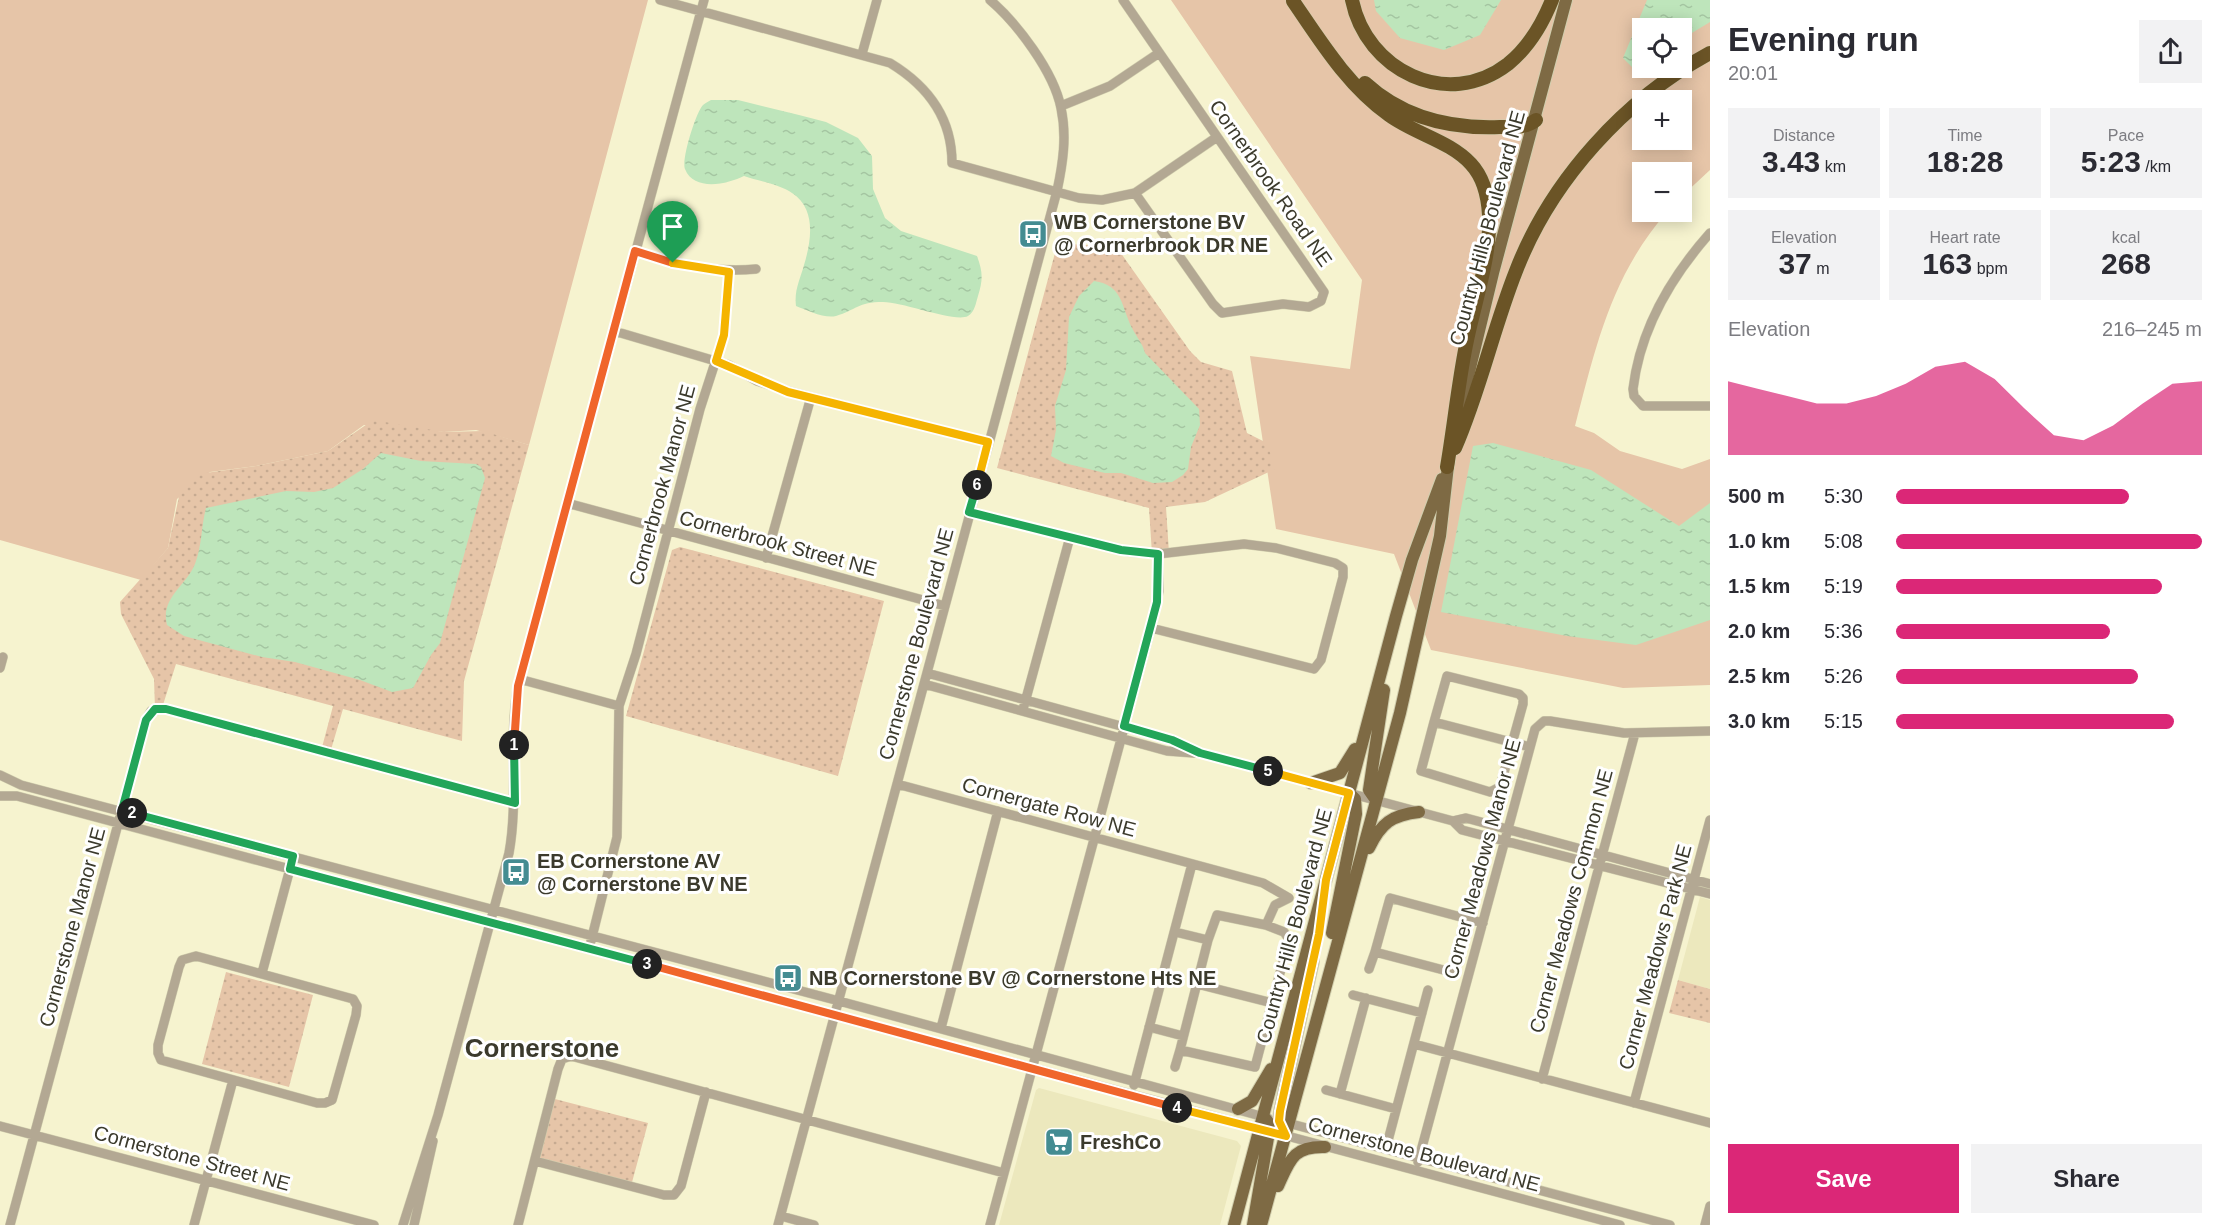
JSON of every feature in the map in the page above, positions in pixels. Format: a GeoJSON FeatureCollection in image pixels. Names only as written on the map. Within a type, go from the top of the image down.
{"type":"FeatureCollection","features":[{"type":"Feature","properties":{"kind":"highway"},"geometry":{"type":"LineString","coordinates":[[1292,0],[1347,66],[1376,93],[1403,110],[1449,125],[1473,128],[1519,127],[1536,120]]}},
{"type":"Feature","properties":{"kind":"highway"},"geometry":{"type":"LineString","coordinates":[[1292,0],[1335,62],[1357,88],[1392,117],[1466,159],[1477,172],[1485,189],[1489,214],[1487,244],[1466,345],[1447,467]]}},
{"type":"Feature","properties":{"kind":"highway"},"geometry":{"type":"LineString","coordinates":[[1352,0],[1355,17],[1376,51],[1406,73],[1423,80],[1444,84],[1481,78],[1507,65],[1532,39],[1552,0]]}},
{"type":"Feature","properties":{"kind":"highway"},"geometry":{"type":"LineString","coordinates":[[1447,467],[1477,393],[1488,351],[1516,269],[1535,230],[1560,188],[1620,119],[1656,88],[1710,53]]}},
{"type":"Feature","properties":{"kind":"main road","name":"Country Hills Boulevard NE"},"geometry":{"type":"LineString","coordinates":[[1264,1116],[1412,560],[1447,467],[1491,284],[1566,0]]}},
{"type":"Feature","properties":{"kind":"main road","name":"Country Hills Boulevard NE"},"geometry":{"type":"LineString","coordinates":[[1263,1220],[1286,1136],[1284,1122],[1316,1017],[1376,800],[1433,574],[1440,536],[1447,467]]}},
{"type":"Feature","properties":{"kind":"main road"},"geometry":{"type":"LineString","coordinates":[[1376,800],[1369,790],[1388,647]]}},
{"type":"Feature","properties":{"kind":"main road"},"geometry":{"type":"LineString","coordinates":[[1311,783],[1335,776],[1344,769],[1352,757],[1372,709]]}},
{"type":"Feature","properties":{"kind":"main road"},"geometry":{"type":"LineString","coordinates":[[1316,1017],[1356,814],[1355,799],[1349,793]]}},
{"type":"Feature","properties":{"kind":"main road"},"geometry":{"type":"LineString","coordinates":[[1356,873],[1375,836],[1387,821],[1402,814],[1419,812]]}},
{"type":"Feature","properties":{"kind":"main road"},"geometry":{"type":"LineString","coordinates":[[1284,1122],[1319,934],[1326,880]]}},
{"type":"Feature","properties":{"kind":"main road"},"geometry":{"type":"LineString","coordinates":[[1238,1109],[1247,1105],[1257,1095],[1284,1041]]}},
{"type":"Feature","properties":{"kind":"main road"},"geometry":{"type":"LineString","coordinates":[[1234,1225],[1268,1122],[1264,1116]]}},
{"type":"Feature","properties":{"kind":"main road"},"geometry":{"type":"LineString","coordinates":[[1253,1225],[1264,1131]]}},
{"type":"Feature","properties":{"kind":"main road"},"geometry":{"type":"LineString","coordinates":[[1263,1220],[1287,1166],[1297,1153],[1312,1146],[1325,1147]]}},
{"type":"Feature","properties":{"kind":"street"},"geometry":{"type":"LineString","coordinates":[[660,0],[890,63],[920,84],[943,117],[949,135],[952,163],[1079,198],[1102,200],[1135,193],[1217,136]]}},
{"type":"Feature","properties":{"kind":"street"},"geometry":{"type":"LineString","coordinates":[[403,1225],[438,1115],[509,854],[515,803],[514,721],[519,679],[704,0]]}},
{"type":"Feature","properties":{"kind":"street"},"geometry":{"type":"LineString","coordinates":[[862,54],[877,0]]}},
{"type":"Feature","properties":{"kind":"street","name":"Cornerstone Boulevard NE"},"geometry":{"type":"LineString","coordinates":[[839,1001],[1057,191],[1065,153],[1061,106],[1046,72],[1029,45],[990,0]]}},
{"type":"Feature","properties":{"kind":"street","name":"Cornerbrook Road NE"},"geometry":{"type":"LineString","coordinates":[[1123,0],[1323,292],[1317,305],[1308,307],[1266,305],[1222,313],[1135,193]]}},
{"type":"Feature","properties":{"kind":"street"},"geometry":{"type":"LineString","coordinates":[[1061,106],[1110,86],[1159,53]]}},
{"type":"Feature","properties":{"kind":"street"},"geometry":{"type":"LineString","coordinates":[[1710,233],[1692,253],[1663,297],[1644,342],[1633,389],[1634,396],[1643,406],[1710,406]]}},
{"type":"Feature","properties":{"kind":"street"},"geometry":{"type":"LineString","coordinates":[[635,251],[680,265],[729,272],[756,269]]}},
{"type":"Feature","properties":{"kind":"street","name":"Cornerbrook Manor NE"},"geometry":{"type":"LineString","coordinates":[[590,948],[617,837],[619,706],[636,654],[667,531],[724,335],[729,272]]}},
{"type":"Feature","properties":{"kind":"street"},"geometry":{"type":"LineString","coordinates":[[614,331],[716,361],[771,386],[988,442]]}},
{"type":"Feature","properties":{"kind":"street"},"geometry":{"type":"LineString","coordinates":[[766,558],[811,397]]}},
{"type":"Feature","properties":{"kind":"street","name":"Cornerbrook Street NE"},"geometry":{"type":"LineString","coordinates":[[567,503],[945,606]]}},
{"type":"Feature","properties":{"kind":"street"},"geometry":{"type":"LineString","coordinates":[[969,512],[1121,550],[1158,554],[1226,545],[1256,544],[1335,563],[1343,568],[1344,572],[1322,660],[1314,669],[1151,628]]}},
{"type":"Feature","properties":{"kind":"street"},"geometry":{"type":"LineString","coordinates":[[1023,711],[1070,537]]}},
{"type":"Feature","properties":{"kind":"street"},"geometry":{"type":"LineString","coordinates":[[990,1225],[1151,628],[1159,591],[1158,554]]}},
{"type":"Feature","properties":{"kind":"street"},"geometry":{"type":"LineString","coordinates":[[0,668],[3,657]]}},
{"type":"Feature","properties":{"kind":"street"},"geometry":{"type":"LineString","coordinates":[[927,673],[1026,700],[1122,732]]}},
{"type":"Feature","properties":{"kind":"street"},"geometry":{"type":"LineString","coordinates":[[1450,675],[1522,696],[1523,704],[1500,787],[1490,792],[1421,771],[1434,722],[1446,678],[1450,675]]}},
{"type":"Feature","properties":{"kind":"street"},"geometry":{"type":"LineString","coordinates":[[519,679],[619,706]]}},
{"type":"Feature","properties":{"kind":"street"},"geometry":{"type":"LineString","coordinates":[[924,684],[1023,711],[1172,740],[1200,753],[1419,812],[1453,821],[1466,819],[1601,860],[1693,884],[1710,884]]}},
{"type":"Feature","properties":{"kind":"street","name":"Cornerstone Manor NE"},"geometry":{"type":"LineString","coordinates":[[10,1225],[146,720],[151,711],[162,708],[515,803]]}},
{"type":"Feature","properties":{"kind":"street","name":"Corner Meadows Manor NE"},"geometry":{"type":"LineString","coordinates":[[1416,1170],[1535,729],[1544,721],[1606,731],[1635,733],[1710,731]]}},
{"type":"Feature","properties":{"kind":"street"},"geometry":{"type":"LineString","coordinates":[[1434,722],[1530,747]]}},
{"type":"Feature","properties":{"kind":"street","name":"Corner Meadows Common NE"},"geometry":{"type":"LineString","coordinates":[[1542,1078],[1635,733]]}},
{"type":"Feature","properties":{"kind":"street","name":"Cornerstone Boulevard NE"},"geometry":{"type":"LineString","coordinates":[[0,775],[21,785],[593,935],[1670,1225]]}},
{"type":"Feature","properties":{"kind":"street","name":"Cornergate Row NE"},"geometry":{"type":"LineString","coordinates":[[897,784],[1263,883],[1289,898],[1275,905],[1266,925]]}},
{"type":"Feature","properties":{"kind":"street","name":"Cornerstone Boulevard NE"},"geometry":{"type":"LineString","coordinates":[[0,796],[17,796],[1032,1067],[1131,1096],[1620,1225]]}},
{"type":"Feature","properties":{"kind":"street"},"geometry":{"type":"LineString","coordinates":[[941,1028],[998,812]]}},
{"type":"Feature","properties":{"kind":"street","name":"Corner Meadows Park NE"},"geometry":{"type":"LineString","coordinates":[[1634,1103],[1710,819]]}},
{"type":"Feature","properties":{"kind":"street"},"geometry":{"type":"LineString","coordinates":[[1453,821],[1462,830],[1601,860]]}},
{"type":"Feature","properties":{"kind":"street"},"geometry":{"type":"LineString","coordinates":[[262,973],[293,856]]}},
{"type":"Feature","properties":{"kind":"street"},"geometry":{"type":"LineString","coordinates":[[1131,1096],[1192,864]]}},
{"type":"Feature","properties":{"kind":"street"},"geometry":{"type":"LineString","coordinates":[[1693,884],[1710,894]]}},
{"type":"Feature","properties":{"kind":"street"},"geometry":{"type":"LineString","coordinates":[[1369,969],[1390,898],[1483,923]]}},
{"type":"Feature","properties":{"kind":"street"},"geometry":{"type":"LineString","coordinates":[[1175,1067],[1208,940],[1217,915],[1266,925],[1284,932],[1289,939],[1255,1067],[1180,1050]]}},
{"type":"Feature","properties":{"kind":"street"},"geometry":{"type":"LineString","coordinates":[[1375,952],[1451,972],[1466,919]]}},
{"type":"Feature","properties":{"kind":"street"},"geometry":{"type":"LineString","coordinates":[[1174,932],[1208,940]]}},
{"type":"Feature","properties":{"kind":"street"},"geometry":{"type":"LineString","coordinates":[[196,956],[353,999],[357,1006],[356,1015],[332,1100],[325,1104],[233,1080],[161,1060],[158,1045],[182,960],[196,956]]}},
{"type":"Feature","properties":{"kind":"street"},"geometry":{"type":"LineString","coordinates":[[1197,984],[1272,1003]]}},
{"type":"Feature","properties":{"kind":"street"},"geometry":{"type":"LineString","coordinates":[[1386,1148],[1428,990]]}},
{"type":"Feature","properties":{"kind":"street"},"geometry":{"type":"LineString","coordinates":[[1353,995],[1422,1013]]}},
{"type":"Feature","properties":{"kind":"street"},"geometry":{"type":"LineString","coordinates":[[1340,1094],[1366,998]]}},
{"type":"Feature","properties":{"kind":"street"},"geometry":{"type":"LineString","coordinates":[[814,1225],[780,1221],[839,1001]]}},
{"type":"Feature","properties":{"kind":"street"},"geometry":{"type":"LineString","coordinates":[[1149,1028],[1183,1036]]}},
{"type":"Feature","properties":{"kind":"street"},"geometry":{"type":"LineString","coordinates":[[1414,1044],[1710,1124]]}},
{"type":"Feature","properties":{"kind":"street"},"geometry":{"type":"LineString","coordinates":[[518,1225],[558,1069],[566,1057],[576,1057],[1004,1173]]}},
{"type":"Feature","properties":{"kind":"street"},"geometry":{"type":"LineString","coordinates":[[194,1225],[233,1080]]}},
{"type":"Feature","properties":{"kind":"street"},"geometry":{"type":"LineString","coordinates":[[1326,1090],[1396,1109]]}},
{"type":"Feature","properties":{"kind":"street"},"geometry":{"type":"LineString","coordinates":[[535,1161],[664,1195],[674,1195],[681,1186],[706,1092]]}},
{"type":"Feature","properties":{"kind":"street"},"geometry":{"type":"LineString","coordinates":[[414,1225],[438,1115]]}},
{"type":"Feature","properties":{"kind":"street","name":"Cornerstone Street NE"},"geometry":{"type":"LineString","coordinates":[[0,1126],[374,1225]]}},
{"type":"Feature","properties":{"kind":"street"},"geometry":{"type":"LineString","coordinates":[[1705,1225],[1710,1206]]}},
{"type":"Feature","properties":{"kind":"shaded area"},"geometry":{"type":"Polygon","coordinates":[[[0,0],[648,0],[529,445],[476,430],[444,432],[364,425],[328,451],[256,466],[210,472],[177,499],[168,548],[141,580],[0,540],[0,0]]]}},
{"type":"Feature","properties":{"kind":"shaded area"},"geometry":{"type":"Polygon","coordinates":[[[1171,0],[1710,0],[1710,170],[1692,187],[1692,162],[1632,162],[1632,222],[1659,222],[1632,261],[1608,313],[1590,368],[1575,426],[1594,433],[1620,451],[1682,469],[1710,459],[1710,685],[1623,688],[1431,650],[1394,554],[1276,529],[1250,356],[1350,369],[1362,280],[1171,0]]]}},
{"type":"Feature","properties":{"kind":"shaded area"},"geometry":{"type":"Polygon","coordinates":[[[1058,242],[1118,249],[1190,351],[1201,362],[1232,371],[1247,433],[1267,443],[1275,469],[1205,502],[1166,507],[1169,553],[1152,554],[1149,508],[997,468],[1058,242]]]}},
{"type":"Feature","properties":{"kind":"shaded area"},"geometry":{"type":"Polygon","coordinates":[[[373,420],[444,432],[483,431],[529,445],[464,681],[462,741],[343,709],[330,753],[321,751],[333,706],[176,664],[162,708],[155,709],[154,679],[121,614],[120,602],[168,548],[181,487],[198,474],[256,466],[328,451],[373,420]]]}},
{"type":"Feature","properties":{"kind":"shaded area"},"geometry":{"type":"Polygon","coordinates":[[[680,547],[884,601],[838,776],[626,716],[672,550],[680,547]]]}},
{"type":"Feature","properties":{"kind":"shaded area"},"geometry":{"type":"Polygon","coordinates":[[[1700,897],[1710,900],[1710,989],[1678,980],[1700,897]]]}},
{"type":"Feature","properties":{"kind":"shaded area"},"geometry":{"type":"Polygon","coordinates":[[[226,972],[313,995],[289,1087],[202,1064],[226,972]]]}},
{"type":"Feature","properties":{"kind":"shaded area"},"geometry":{"type":"Polygon","coordinates":[[[1678,980],[1710,989],[1710,1023],[1669,1013],[1678,980]]]}},
{"type":"Feature","properties":{"kind":"shaded area"},"geometry":{"type":"Polygon","coordinates":[[[1039,1088],[1237,1141],[1241,1146],[1220,1225],[999,1225],[1036,1090],[1039,1088]]]}},
{"type":"Feature","properties":{"kind":"shaded area"},"geometry":{"type":"Polygon","coordinates":[[[551,1098],[648,1123],[631,1186],[535,1161],[551,1098]]]}},
{"type":"Feature","properties":{"kind":"water"},"geometry":{"type":"Polygon","coordinates":[[[1374,0],[1501,0],[1480,35],[1444,50],[1400,38],[1376,11],[1374,0]]]}},
{"type":"Feature","properties":{"kind":"water"},"geometry":{"type":"Polygon","coordinates":[[[1647,0],[1710,0],[1710,22],[1692,33],[1692,18],[1640,18],[1647,0]]]}},
{"type":"Feature","properties":{"kind":"water"},"geometry":{"type":"Polygon","coordinates":[[[1632,36],[1632,67],[1623,58],[1632,36]]]}},
{"type":"Feature","properties":{"kind":"water"},"geometry":{"type":"Polygon","coordinates":[[[711,100],[738,100],[799,115],[826,122],[858,138],[872,156],[873,189],[885,218],[901,231],[977,256],[981,281],[972,312],[968,316],[952,317],[903,305],[875,302],[832,317],[816,314],[796,306],[797,290],[810,236],[809,217],[800,200],[781,187],[744,176],[729,182],[703,183],[689,176],[685,169],[685,156],[693,126],[700,109],[711,100]]]}},
{"type":"Feature","properties":{"kind":"water"},"geometry":{"type":"Polygon","coordinates":[[[1094,281],[1104,283],[1116,292],[1145,353],[1199,409],[1200,425],[1191,447],[1188,469],[1172,482],[1153,483],[1121,473],[1105,473],[1064,463],[1051,456],[1056,430],[1055,406],[1066,370],[1069,317],[1079,296],[1094,281]]]}},
{"type":"Feature","properties":{"kind":"water"},"geometry":{"type":"Polygon","coordinates":[[[1493,443],[1591,470],[1679,526],[1710,503],[1710,620],[1636,645],[1567,636],[1441,612],[1473,446],[1493,443]]]}},
{"type":"Feature","properties":{"kind":"water"},"geometry":{"type":"Polygon","coordinates":[[[381,453],[421,461],[476,464],[481,467],[485,478],[440,643],[413,688],[392,692],[360,680],[295,662],[262,657],[184,636],[167,625],[167,607],[170,600],[195,564],[206,508],[286,491],[314,492],[333,488],[363,469],[381,453]]]}},
{"type":"Feature","properties":{"kind":"place","name":"WB Cornerstone BV @ Cornerbrook DR NE"},"geometry":{"type":"Point","coordinates":[1033,234]}},
{"type":"Feature","properties":{"kind":"place","name":"EB Cornerstone AV @ Cornerstone BV NE"},"geometry":{"type":"Point","coordinates":[516,872]}},
{"type":"Feature","properties":{"kind":"place","name":"NB Cornerstone BV @ Cornerstone Hts NE"},"geometry":{"type":"Point","coordinates":[788,978]}},
{"type":"Feature","properties":{"kind":"place","name":"FreshCo"},"geometry":{"type":"Point","coordinates":[1059,1142]}},
{"type":"Feature","properties":{"kind":"district","name":"Cornerstone"},"geometry":{"type":"Point","coordinates":[542,1048]}},
{"type":"Feature","properties":{"kind":"route"},"geometry":{"type":"LineString","coordinates":[[635,251],[673,263],[729,272],[724,335],[716,361],[788,392],[988,442],[969,512],[1121,550],[1158,554],[1160,569],[1157,602],[1124,726],[1172,740],[1200,753],[1349,793],[1326,880],[1319,934],[1280,1111],[1279,1121],[1286,1136],[290,869],[293,856],[122,810],[146,720],[151,711],[162,708],[515,803],[514,707],[518,686],[635,251]]}}]}
